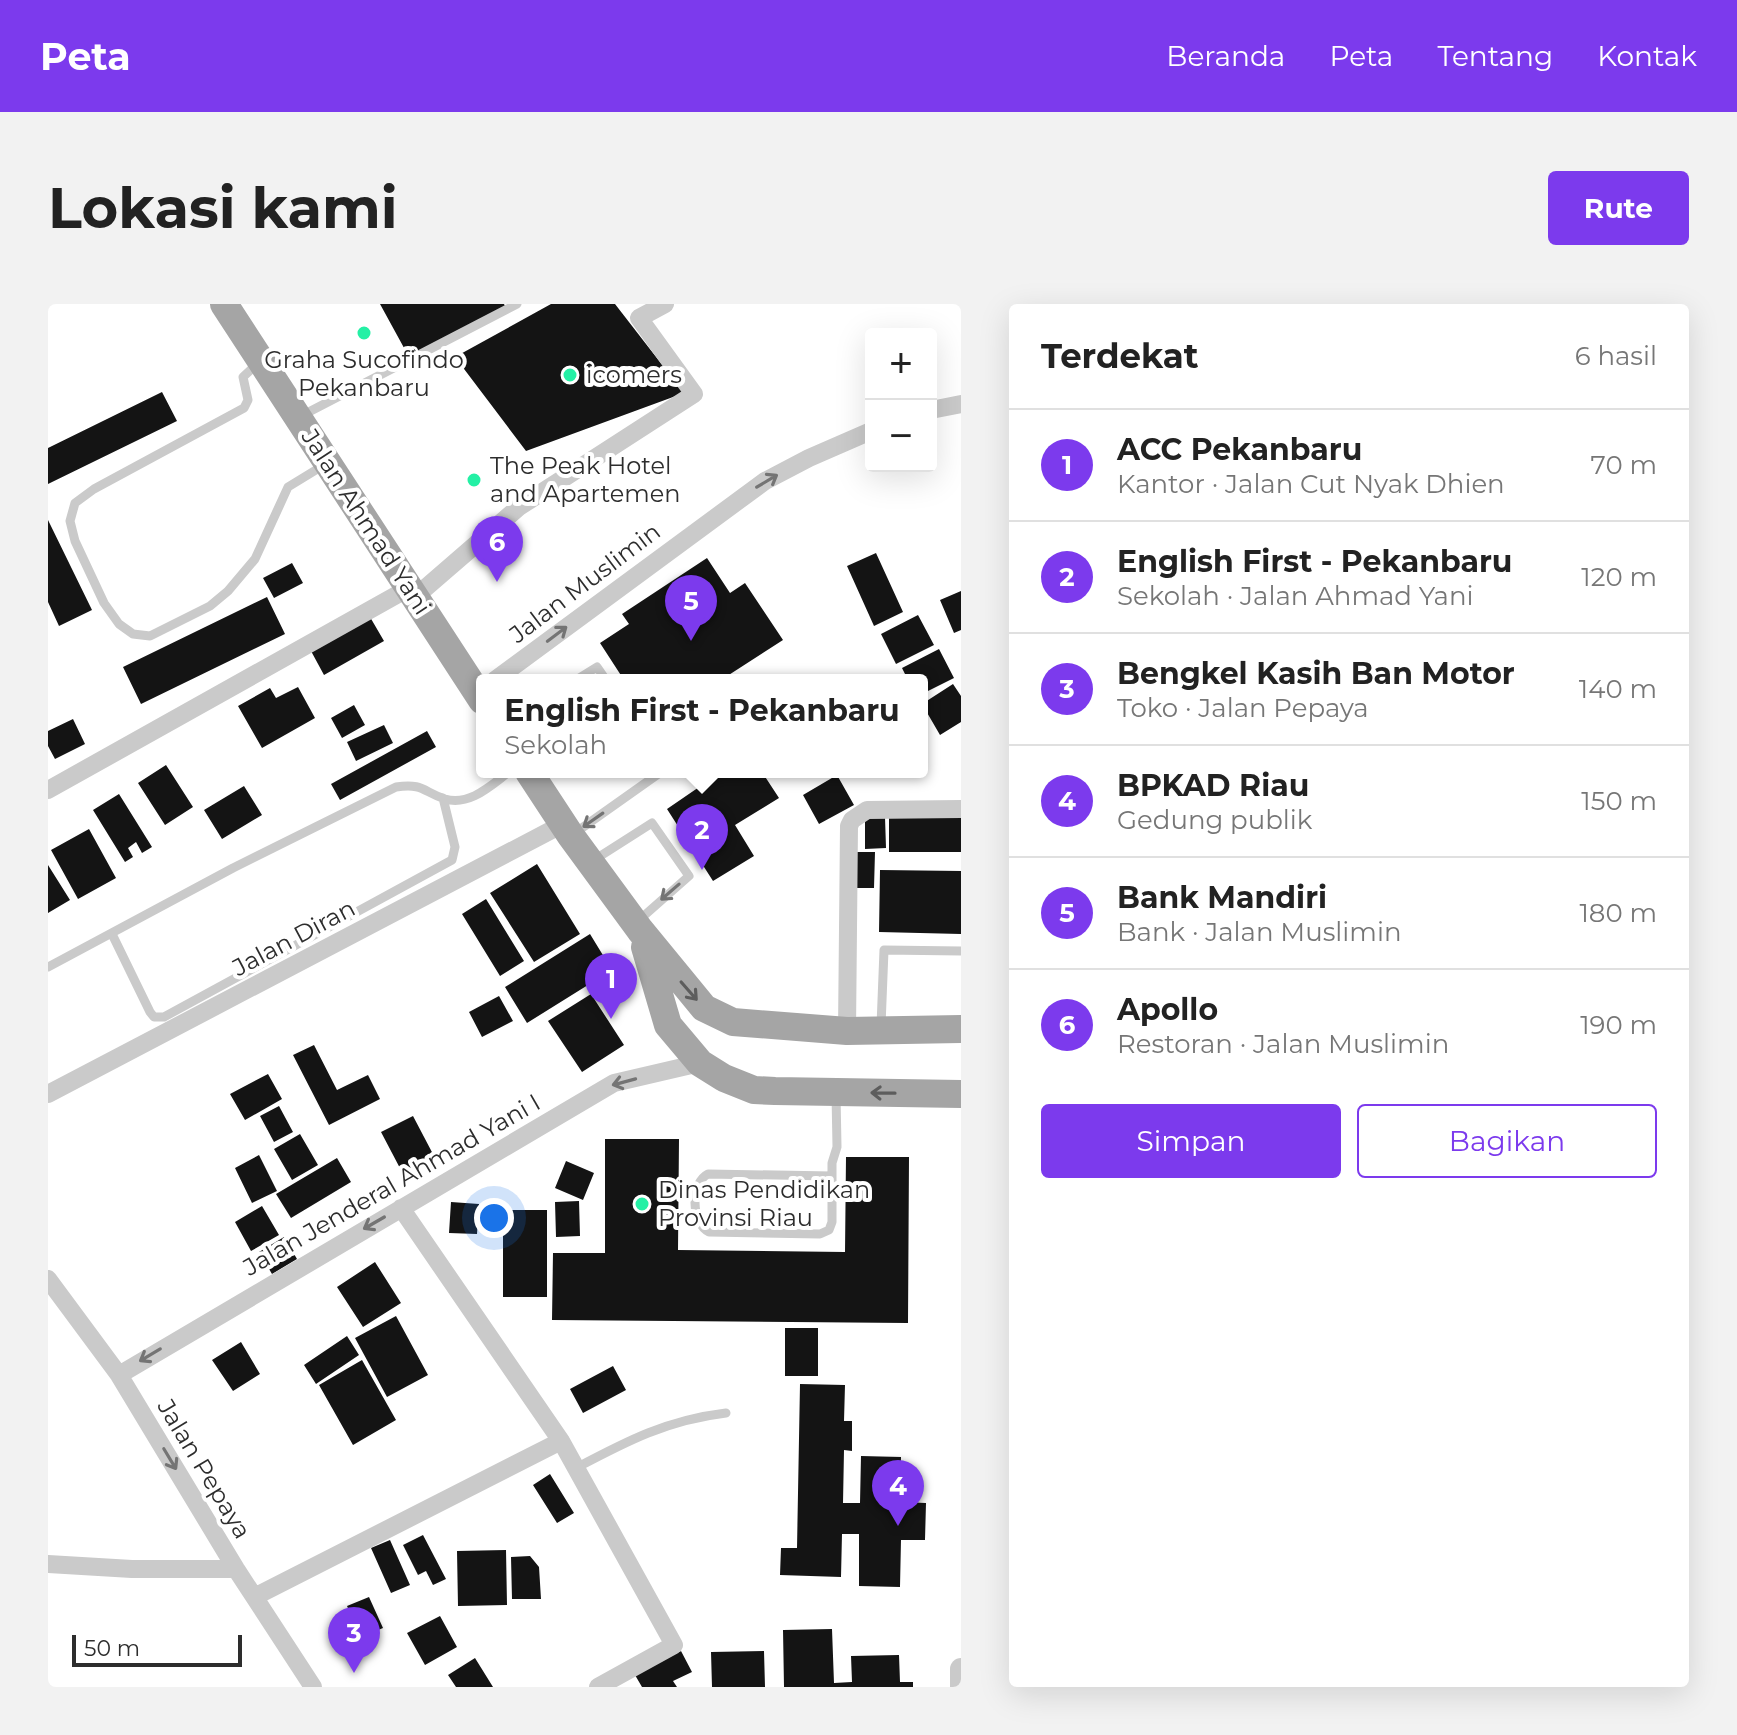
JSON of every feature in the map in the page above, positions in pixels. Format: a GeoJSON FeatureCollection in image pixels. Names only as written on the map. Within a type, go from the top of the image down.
{"type":"FeatureCollection","features":[{"type":"Feature","properties":{"kind":"main road","name":"Jalan Ahmad Yani"},"geometry":{"type":"LineString","coordinates":[[224,304],[412,593],[476,680]]}},
{"type":"Feature","properties":{"kind":"main road"},"geometry":{"type":"LineString","coordinates":[[533,778],[638,927],[704,1008],[733,1022],[847,1031],[961,1029]]}},
{"type":"Feature","properties":{"kind":"main road"},"geometry":{"type":"LineString","coordinates":[[638,927],[668,1025],[700,1063],[724,1078],[754,1090],[961,1094]]}},
{"type":"Feature","properties":{"kind":"street"},"geometry":{"type":"LineString","coordinates":[[48,790],[412,593],[519,507],[694,394],[639,318],[665,304]]}},
{"type":"Feature","properties":{"kind":"street"},"geometry":{"type":"LineString","coordinates":[[937,409],[961,404]]}},
{"type":"Feature","properties":{"kind":"street","name":"Jalan Muslimin"},"geometry":{"type":"LineString","coordinates":[[507,674],[765,481],[865,434]]}},
{"type":"Feature","properties":{"kind":"street"},"geometry":{"type":"LineString","coordinates":[[847,1031],[849,826],[852,820],[867,810],[961,809]]}},
{"type":"Feature","properties":{"kind":"street","name":"Jalan Diran"},"geometry":{"type":"LineString","coordinates":[[48,1094],[567,830]]}},
{"type":"Feature","properties":{"kind":"street","name":"Jalan Jenderal Ahmad Yani I"},"geometry":{"type":"LineString","coordinates":[[119,1375],[614,1083],[700,1063]]}},
{"type":"Feature","properties":{"kind":"street"},"geometry":{"type":"LineString","coordinates":[[401,1208],[561,1441],[674,1645],[598,1687]]}},
{"type":"Feature","properties":{"kind":"street","name":"Jalan Pepaya"},"geometry":{"type":"LineString","coordinates":[[48,1279],[119,1375],[236,1569],[313,1687]]}},
{"type":"Feature","properties":{"kind":"street"},"geometry":{"type":"LineString","coordinates":[[256,1596],[561,1441]]}},
{"type":"Feature","properties":{"kind":"street"},"geometry":{"type":"LineString","coordinates":[[48,1564],[132,1569],[236,1569]]}},
{"type":"Feature","properties":{"kind":"street"},"geometry":{"type":"LineString","coordinates":[[961,1669],[961,1687]]}},
{"type":"Feature","properties":{"kind":"lane"},"geometry":{"type":"LineString","coordinates":[[298,417],[517,304]]}},
{"type":"Feature","properties":{"kind":"lane"},"geometry":{"type":"LineString","coordinates":[[261,361],[243,377],[248,400],[244,408],[94,489],[75,503],[70,521],[75,541],[104,603],[119,624],[133,634],[150,636],[210,606],[228,591],[255,559],[288,487],[327,463]]}},
{"type":"Feature","properties":{"kind":"lane"},"geometry":{"type":"LineString","coordinates":[[586,674],[597,667],[602,674]]}},
{"type":"Feature","properties":{"kind":"lane"},"geometry":{"type":"LineString","coordinates":[[48,967],[233,868],[396,787],[409,785],[428,789],[443,798],[464,800],[500,778]]}},
{"type":"Feature","properties":{"kind":"lane"},"geometry":{"type":"LineString","coordinates":[[567,830],[651,778]]}},
{"type":"Feature","properties":{"kind":"lane"},"geometry":{"type":"LineString","coordinates":[[112,934],[150,1012],[154,1017],[164,1017],[452,860],[455,847],[443,798]]}},
{"type":"Feature","properties":{"kind":"lane"},"geometry":{"type":"LineString","coordinates":[[591,862],[652,823],[689,876],[638,927]]}},
{"type":"Feature","properties":{"kind":"lane"},"geometry":{"type":"LineString","coordinates":[[881,1030],[884,950],[961,951]]}},
{"type":"Feature","properties":{"kind":"lane"},"geometry":{"type":"LineString","coordinates":[[832,1176],[708,1174],[697,1184],[696,1219],[700,1228],[709,1232],[820,1234],[829,1230],[832,1222],[832,1176],[832,1163],[837,1147],[836,1092]]}},
{"type":"Feature","properties":{"kind":"lane"},"geometry":{"type":"LineString","coordinates":[[576,1468],[655,1429],[686,1419],[726,1413]]}},
{"type":"Feature","properties":{"kind":"building"},"geometry":{"type":"Polygon","coordinates":[[[380,304],[504,304],[505,306],[409,357],[380,304]]]}},
{"type":"Feature","properties":{"kind":"building","name":"icomers"},"geometry":{"type":"Polygon","coordinates":[[[551,304],[615,304],[684,393],[526,451],[455,357],[551,304]]]}},
{"type":"Feature","properties":{"kind":"building"},"geometry":{"type":"Polygon","coordinates":[[[162,392],[177,421],[48,484],[48,448],[162,392]]]}},
{"type":"Feature","properties":{"kind":"building"},"geometry":{"type":"Polygon","coordinates":[[[48,520],[92,610],[59,626],[48,602],[48,520]]]}},
{"type":"Feature","properties":{"kind":"building"},"geometry":{"type":"Polygon","coordinates":[[[876,553],[903,612],[874,626],[847,566],[876,553]]]}},
{"type":"Feature","properties":{"kind":"building"},"geometry":{"type":"Polygon","coordinates":[[[707,558],[730,593],[745,583],[783,640],[730,674],[620,674],[600,643],[629,624],[622,614],[707,558]]]}},
{"type":"Feature","properties":{"kind":"building"},"geometry":{"type":"Polygon","coordinates":[[[292,563],[303,583],[274,598],[263,578],[292,563]]]}},
{"type":"Feature","properties":{"kind":"building"},"geometry":{"type":"Polygon","coordinates":[[[961,591],[961,630],[954,633],[940,600],[961,591]]]}},
{"type":"Feature","properties":{"kind":"building"},"geometry":{"type":"Polygon","coordinates":[[[267,597],[285,634],[141,704],[123,667],[267,597]]]}},
{"type":"Feature","properties":{"kind":"building"},"geometry":{"type":"Polygon","coordinates":[[[918,615],[934,645],[896,664],[881,634],[918,615]]]}},
{"type":"Feature","properties":{"kind":"building"},"geometry":{"type":"Polygon","coordinates":[[[370,617],[384,641],[324,675],[311,651],[370,617]]]}},
{"type":"Feature","properties":{"kind":"building"},"geometry":{"type":"Polygon","coordinates":[[[939,649],[954,678],[928,691],[928,674],[905,674],[902,668],[939,649]]]}},
{"type":"Feature","properties":{"kind":"building"},"geometry":{"type":"Polygon","coordinates":[[[953,684],[961,696],[961,722],[940,735],[928,714],[928,700],[953,684]]]}},
{"type":"Feature","properties":{"kind":"building"},"geometry":{"type":"Polygon","coordinates":[[[298,687],[315,718],[262,748],[238,706],[270,688],[276,698],[298,687]]]}},
{"type":"Feature","properties":{"kind":"building"},"geometry":{"type":"Polygon","coordinates":[[[354,705],[365,725],[342,738],[331,718],[354,705]]]}},
{"type":"Feature","properties":{"kind":"building"},"geometry":{"type":"Polygon","coordinates":[[[73,719],[85,744],[55,759],[48,746],[48,731],[73,719]]]}},
{"type":"Feature","properties":{"kind":"building"},"geometry":{"type":"Polygon","coordinates":[[[384,725],[393,743],[356,761],[347,742],[384,725]]]}},
{"type":"Feature","properties":{"kind":"building"},"geometry":{"type":"Polygon","coordinates":[[[427,731],[436,747],[340,800],[331,784],[427,731]]]}},
{"type":"Feature","properties":{"kind":"building"},"geometry":{"type":"Polygon","coordinates":[[[166,765],[193,807],[165,825],[138,783],[166,765]]]}},
{"type":"Feature","properties":{"kind":"building"},"geometry":{"type":"Polygon","coordinates":[[[712,778],[766,778],[779,798],[735,825],[754,856],[713,881],[667,809],[712,778]]]}},
{"type":"Feature","properties":{"kind":"building"},"geometry":{"type":"Polygon","coordinates":[[[832,778],[839,778],[854,805],[819,824],[803,795],[832,778]]]}},
{"type":"Feature","properties":{"kind":"building"},"geometry":{"type":"Polygon","coordinates":[[[244,786],[262,815],[222,839],[204,810],[244,786]]]}},
{"type":"Feature","properties":{"kind":"building"},"geometry":{"type":"Polygon","coordinates":[[[119,794],[152,847],[142,853],[136,842],[128,848],[133,857],[125,862],[93,810],[119,794]]]}},
{"type":"Feature","properties":{"kind":"building"},"geometry":{"type":"Polygon","coordinates":[[[961,815],[961,852],[889,852],[889,816],[961,815]]]}},
{"type":"Feature","properties":{"kind":"building"},"geometry":{"type":"Polygon","coordinates":[[[865,817],[885,817],[886,848],[865,849],[865,817]]]}},
{"type":"Feature","properties":{"kind":"building"},"geometry":{"type":"Polygon","coordinates":[[[89,829],[116,878],[78,899],[51,850],[89,829]]]}},
{"type":"Feature","properties":{"kind":"building"},"geometry":{"type":"Polygon","coordinates":[[[857,852],[875,852],[874,888],[856,888],[857,852]]]}},
{"type":"Feature","properties":{"kind":"building"},"geometry":{"type":"Polygon","coordinates":[[[537,864],[580,934],[534,962],[490,893],[537,864]]]}},
{"type":"Feature","properties":{"kind":"building"},"geometry":{"type":"Polygon","coordinates":[[[48,865],[70,900],[48,913],[48,865]]]}},
{"type":"Feature","properties":{"kind":"building"},"geometry":{"type":"Polygon","coordinates":[[[880,870],[961,871],[961,934],[879,932],[880,870]]]}},
{"type":"Feature","properties":{"kind":"building"},"geometry":{"type":"Polygon","coordinates":[[[486,899],[524,961],[500,976],[462,914],[486,899]]]}},
{"type":"Feature","properties":{"kind":"building"},"geometry":{"type":"Polygon","coordinates":[[[590,934],[612,970],[527,1023],[505,987],[590,934]]]}},
{"type":"Feature","properties":{"kind":"building"},"geometry":{"type":"Polygon","coordinates":[[[591,994],[624,1045],[582,1072],[548,1021],[591,994]]]}},
{"type":"Feature","properties":{"kind":"building"},"geometry":{"type":"Polygon","coordinates":[[[499,996],[513,1021],[482,1037],[469,1012],[499,996]]]}},
{"type":"Feature","properties":{"kind":"building"},"geometry":{"type":"Polygon","coordinates":[[[314,1045],[337,1090],[368,1075],[380,1099],[329,1125],[293,1055],[314,1045]]]}},
{"type":"Feature","properties":{"kind":"building"},"geometry":{"type":"Polygon","coordinates":[[[268,1074],[282,1099],[245,1120],[230,1094],[268,1074]]]}},
{"type":"Feature","properties":{"kind":"building"},"geometry":{"type":"Polygon","coordinates":[[[279,1106],[293,1132],[274,1142],[260,1116],[279,1106]]]}},
{"type":"Feature","properties":{"kind":"building"},"geometry":{"type":"Polygon","coordinates":[[[413,1116],[434,1156],[402,1172],[381,1132],[413,1116]]]}},
{"type":"Feature","properties":{"kind":"building"},"geometry":{"type":"Polygon","coordinates":[[[300,1134],[318,1165],[292,1180],[274,1149],[300,1134]]]}},
{"type":"Feature","properties":{"kind":"building","name":"Dinas Pendidikan Provinsi Riau"},"geometry":{"type":"Polygon","coordinates":[[[605,1139],[679,1139],[678,1250],[845,1252],[846,1157],[909,1157],[908,1323],[552,1320],[553,1253],[605,1253],[605,1139]]]}},
{"type":"Feature","properties":{"kind":"building"},"geometry":{"type":"Polygon","coordinates":[[[259,1155],[277,1191],[252,1203],[235,1168],[259,1155]]]}},
{"type":"Feature","properties":{"kind":"building"},"geometry":{"type":"Polygon","coordinates":[[[337,1158],[351,1182],[291,1218],[276,1194],[337,1158]]]}},
{"type":"Feature","properties":{"kind":"building"},"geometry":{"type":"Polygon","coordinates":[[[566,1161],[594,1173],[583,1200],[555,1188],[566,1161]]]}},
{"type":"Feature","properties":{"kind":"building"},"geometry":{"type":"Polygon","coordinates":[[[579,1201],[580,1236],[556,1237],[555,1202],[579,1201]]]}},
{"type":"Feature","properties":{"kind":"building"},"geometry":{"type":"Polygon","coordinates":[[[451,1202],[479,1204],[477,1234],[449,1233],[451,1202]]]}},
{"type":"Feature","properties":{"kind":"building"},"geometry":{"type":"Polygon","coordinates":[[[262,1206],[279,1235],[251,1251],[235,1222],[262,1206]]]}},
{"type":"Feature","properties":{"kind":"building"},"geometry":{"type":"Polygon","coordinates":[[[503,1210],[547,1210],[547,1297],[503,1297],[503,1210]]]}},
{"type":"Feature","properties":{"kind":"building"},"geometry":{"type":"Polygon","coordinates":[[[284,1237],[297,1259],[272,1274],[259,1252],[284,1237]]]}},
{"type":"Feature","properties":{"kind":"building"},"geometry":{"type":"Polygon","coordinates":[[[375,1262],[401,1303],[363,1327],[337,1287],[375,1262]]]}},
{"type":"Feature","properties":{"kind":"building"},"geometry":{"type":"Polygon","coordinates":[[[396,1316],[428,1375],[387,1397],[355,1338],[396,1316]]]}},
{"type":"Feature","properties":{"kind":"building"},"geometry":{"type":"Polygon","coordinates":[[[785,1328],[818,1328],[818,1376],[785,1376],[785,1328]]]}},
{"type":"Feature","properties":{"kind":"building"},"geometry":{"type":"Polygon","coordinates":[[[347,1336],[359,1355],[316,1384],[304,1365],[347,1336]]]}},
{"type":"Feature","properties":{"kind":"building"},"geometry":{"type":"Polygon","coordinates":[[[241,1342],[260,1374],[233,1391],[212,1360],[241,1342]]]}},
{"type":"Feature","properties":{"kind":"building"},"geometry":{"type":"Polygon","coordinates":[[[362,1360],[396,1420],[353,1445],[319,1385],[362,1360]]]}},
{"type":"Feature","properties":{"kind":"building"},"geometry":{"type":"Polygon","coordinates":[[[613,1366],[626,1390],[583,1413],[570,1389],[613,1366]]]}},
{"type":"Feature","properties":{"kind":"building"},"geometry":{"type":"Polygon","coordinates":[[[800,1384],[845,1385],[844,1421],[852,1421],[852,1451],[844,1450],[843,1503],[860,1503],[861,1456],[901,1457],[900,1502],[926,1503],[925,1540],[901,1540],[900,1587],[859,1586],[859,1534],[842,1534],[841,1577],[780,1575],[781,1548],[797,1548],[800,1384]]]}},
{"type":"Feature","properties":{"kind":"building"},"geometry":{"type":"Polygon","coordinates":[[[550,1474],[574,1513],[557,1523],[533,1485],[550,1474]]]}},
{"type":"Feature","properties":{"kind":"building"},"geometry":{"type":"Polygon","coordinates":[[[423,1535],[446,1579],[433,1585],[426,1571],[418,1575],[403,1545],[423,1535]]]}},
{"type":"Feature","properties":{"kind":"building"},"geometry":{"type":"Polygon","coordinates":[[[390,1540],[410,1585],[391,1593],[371,1548],[390,1540]]]}},
{"type":"Feature","properties":{"kind":"building"},"geometry":{"type":"Polygon","coordinates":[[[506,1550],[507,1605],[458,1606],[457,1551],[506,1550]]]}},
{"type":"Feature","properties":{"kind":"building"},"geometry":{"type":"Polygon","coordinates":[[[530,1556],[539,1567],[541,1599],[512,1599],[511,1557],[530,1556]]]}},
{"type":"Feature","properties":{"kind":"building"},"geometry":{"type":"Polygon","coordinates":[[[369,1597],[383,1628],[361,1637],[347,1606],[369,1597]]]}},
{"type":"Feature","properties":{"kind":"building"},"geometry":{"type":"Polygon","coordinates":[[[440,1616],[457,1647],[425,1665],[407,1633],[440,1616]]]}},
{"type":"Feature","properties":{"kind":"building"},"geometry":{"type":"Polygon","coordinates":[[[832,1629],[834,1683],[852,1682],[851,1656],[899,1655],[900,1682],[913,1682],[913,1687],[784,1687],[783,1630],[832,1629]]]}},
{"type":"Feature","properties":{"kind":"building"},"geometry":{"type":"Polygon","coordinates":[[[681,1651],[692,1672],[673,1681],[677,1687],[642,1687],[635,1675],[681,1651]]]}},
{"type":"Feature","properties":{"kind":"building"},"geometry":{"type":"Polygon","coordinates":[[[764,1651],[765,1687],[712,1687],[711,1652],[764,1651]]]}},
{"type":"Feature","properties":{"kind":"building"},"geometry":{"type":"Polygon","coordinates":[[[475,1658],[493,1687],[456,1687],[448,1675],[475,1658]]]}},
{"type":"Feature","properties":{"kind":"place","name":"Graha Sucofindo Pekanbaru"},"geometry":{"type":"Point","coordinates":[364,333]}},
{"type":"Feature","properties":{"kind":"place","name":"icomers"},"geometry":{"type":"Point","coordinates":[570,375]}},
{"type":"Feature","properties":{"kind":"place","name":"The Peak Hotel and Apartemen"},"geometry":{"type":"Point","coordinates":[474,480]}},
{"type":"Feature","properties":{"kind":"place","name":"Apollo"},"geometry":{"type":"Point","coordinates":[497,582]}},
{"type":"Feature","properties":{"kind":"place","name":"Bank Mandiri"},"geometry":{"type":"Point","coordinates":[691,641]}},
{"type":"Feature","properties":{"kind":"place","name":"English First - Pekanbaru"},"geometry":{"type":"Point","coordinates":[702,870]}},
{"type":"Feature","properties":{"kind":"place","name":"ACC Pekanbaru"},"geometry":{"type":"Point","coordinates":[611,1019]}},
{"type":"Feature","properties":{"kind":"place","name":"Dinas Pendidikan Provinsi Riau"},"geometry":{"type":"Point","coordinates":[642,1204]}},
{"type":"Feature","properties":{"kind":"place","name":"BPKAD Riau"},"geometry":{"type":"Point","coordinates":[898,1526]}},
{"type":"Feature","properties":{"kind":"place","name":"Bengkel Kasih Ban Motor"},"geometry":{"type":"Point","coordinates":[354,1673]}}]}
